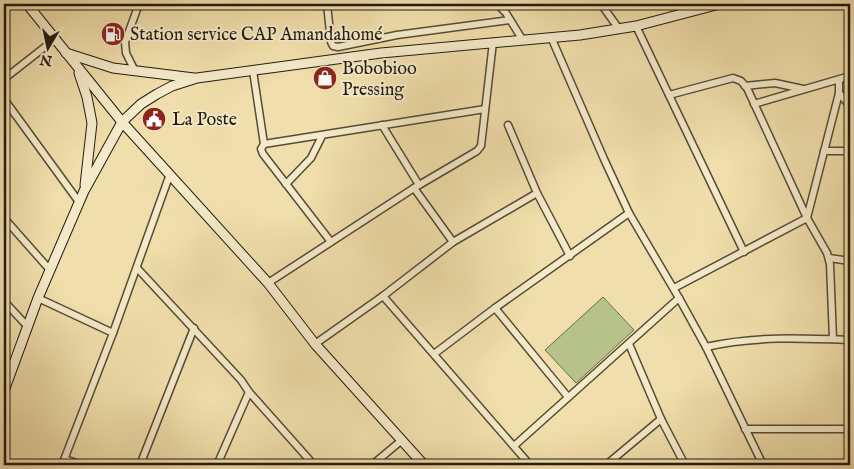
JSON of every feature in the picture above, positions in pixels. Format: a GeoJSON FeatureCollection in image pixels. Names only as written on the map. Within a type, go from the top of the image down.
{"type":"FeatureCollection","features":[{"type":"Feature","properties":{"kind":"street"},"geometry":{"type":"LineString","coordinates":[[27,4],[122,122],[268,283],[316,344],[424,465]]}},
{"type":"Feature","properties":{"kind":"street"},"geometry":{"type":"LineString","coordinates":[[135,71],[126,53],[125,42],[139,4]]}},
{"type":"Feature","properties":{"kind":"street"},"geometry":{"type":"LineString","coordinates":[[327,4],[331,42],[333,46],[338,47],[397,35],[510,20]]}},
{"type":"Feature","properties":{"kind":"street"},"geometry":{"type":"LineString","coordinates":[[497,4],[510,20],[522,40]]}},
{"type":"Feature","properties":{"kind":"street"},"geometry":{"type":"LineString","coordinates":[[601,4],[619,29]]}},
{"type":"Feature","properties":{"kind":"street"},"geometry":{"type":"LineString","coordinates":[[4,391],[38,298],[84,191],[122,122],[141,104],[157,94],[172,86],[196,78],[382,53],[619,29],[636,26],[704,6],[720,4]]}},
{"type":"Feature","properties":{"kind":"street"},"geometry":{"type":"LineString","coordinates":[[636,26],[744,252]]}},
{"type":"Feature","properties":{"kind":"street"},"geometry":{"type":"LineString","coordinates":[[552,37],[629,213],[674,288],[706,348],[763,465]]}},
{"type":"Feature","properties":{"kind":"street"},"geometry":{"type":"LineString","coordinates":[[4,79],[55,39]]}},
{"type":"Feature","properties":{"kind":"street"},"geometry":{"type":"LineString","coordinates":[[268,283],[417,186],[477,151],[481,146],[493,42]]}},
{"type":"Feature","properties":{"kind":"street"},"geometry":{"type":"LineString","coordinates":[[66,53],[112,68],[196,78]]}},
{"type":"Feature","properties":{"kind":"street"},"geometry":{"type":"LineString","coordinates":[[76,66],[87,97],[92,124],[84,191]]}},
{"type":"Feature","properties":{"kind":"street"},"geometry":{"type":"LineString","coordinates":[[253,71],[264,144],[261,149],[262,154],[331,242]]}},
{"type":"Feature","properties":{"kind":"street"},"geometry":{"type":"LineString","coordinates":[[754,104],[850,76]]}},
{"type":"Feature","properties":{"kind":"street"},"geometry":{"type":"LineString","coordinates":[[669,95],[733,78],[741,81],[745,86],[807,218],[829,258],[833,339]]}},
{"type":"Feature","properties":{"kind":"street"},"geometry":{"type":"LineString","coordinates":[[674,288],[807,218],[839,93],[839,80]]}},
{"type":"Feature","properties":{"kind":"street"},"geometry":{"type":"LineString","coordinates":[[745,86],[775,83],[805,89]]}},
{"type":"Feature","properties":{"kind":"street"},"geometry":{"type":"LineString","coordinates":[[839,93],[850,106]]}},
{"type":"Feature","properties":{"kind":"street"},"geometry":{"type":"LineString","coordinates":[[4,99],[79,202]]}},
{"type":"Feature","properties":{"kind":"street"},"geometry":{"type":"LineString","coordinates":[[264,144],[486,109]]}},
{"type":"Feature","properties":{"kind":"street"},"geometry":{"type":"LineString","coordinates":[[382,125],[417,186],[453,242]]}},
{"type":"Feature","properties":{"kind":"street"},"geometry":{"type":"LineString","coordinates":[[508,125],[537,193],[570,256]]}},
{"type":"Feature","properties":{"kind":"street"},"geometry":{"type":"LineString","coordinates":[[286,184],[311,158],[322,136]]}},
{"type":"Feature","properties":{"kind":"street"},"geometry":{"type":"LineString","coordinates":[[824,151],[850,151]]}},
{"type":"Feature","properties":{"kind":"street"},"geometry":{"type":"LineString","coordinates":[[81,465],[63,462],[113,333],[170,174]]}},
{"type":"Feature","properties":{"kind":"street"},"geometry":{"type":"LineString","coordinates":[[316,344],[383,296],[453,242],[537,193]]}},
{"type":"Feature","properties":{"kind":"street"},"geometry":{"type":"LineString","coordinates":[[434,354],[495,308],[629,213]]}},
{"type":"Feature","properties":{"kind":"street"},"geometry":{"type":"LineString","coordinates":[[4,218],[50,270]]}},
{"type":"Feature","properties":{"kind":"street"},"geometry":{"type":"LineString","coordinates":[[829,258],[850,261]]}},
{"type":"Feature","properties":{"kind":"street"},"geometry":{"type":"LineString","coordinates":[[136,268],[241,380],[249,392],[314,465]]}},
{"type":"Feature","properties":{"kind":"street"},"geometry":{"type":"LineString","coordinates":[[383,296],[530,465]]}},
{"type":"Feature","properties":{"kind":"street"},"geometry":{"type":"LineString","coordinates":[[38,298],[113,333]]}},
{"type":"Feature","properties":{"kind":"street"},"geometry":{"type":"LineString","coordinates":[[514,446],[679,298]]}},
{"type":"Feature","properties":{"kind":"street"},"geometry":{"type":"LineString","coordinates":[[4,301],[28,327]]}},
{"type":"Feature","properties":{"kind":"street"},"geometry":{"type":"LineString","coordinates":[[495,308],[568,397]]}},
{"type":"Feature","properties":{"kind":"street"},"geometry":{"type":"LineString","coordinates":[[140,465],[194,328]]}},
{"type":"Feature","properties":{"kind":"street"},"geometry":{"type":"LineString","coordinates":[[706,348],[737,341],[768,338],[850,340]]}},
{"type":"Feature","properties":{"kind":"street"},"geometry":{"type":"LineString","coordinates":[[629,344],[661,419],[685,465]]}},
{"type":"Feature","properties":{"kind":"street"},"geometry":{"type":"LineString","coordinates":[[217,465],[249,392]]}},
{"type":"Feature","properties":{"kind":"street"},"geometry":{"type":"LineString","coordinates":[[606,465],[661,419]]}},
{"type":"Feature","properties":{"kind":"street"},"geometry":{"type":"LineString","coordinates":[[745,429],[850,429]]}},
{"type":"Feature","properties":{"kind":"street"},"geometry":{"type":"LineString","coordinates":[[372,465],[402,440]]}},
{"type":"Feature","properties":{"kind":"green space"},"geometry":{"type":"Polygon","coordinates":[[[603,297],[634,330],[576,383],[545,350],[603,297]]]}},
{"type":"Feature","properties":{"kind":"place","name":"Station service CAP Amandahomé"},"geometry":{"type":"Point","coordinates":[113,34]}},
{"type":"Feature","properties":{"kind":"place","name":"Bobobioo Pressing"},"geometry":{"type":"Point","coordinates":[325,78]}},
{"type":"Feature","properties":{"kind":"place","name":"La Poste"},"geometry":{"type":"Point","coordinates":[154,119]}}]}
